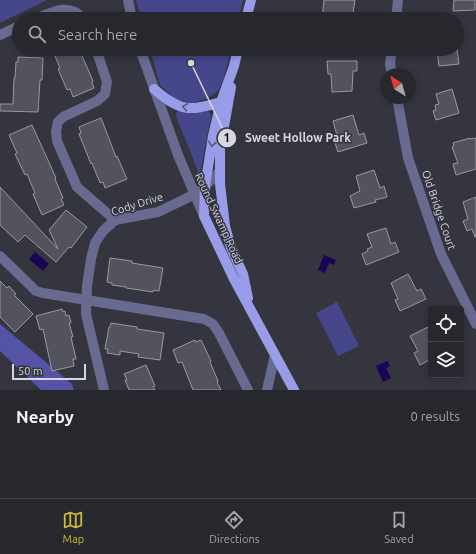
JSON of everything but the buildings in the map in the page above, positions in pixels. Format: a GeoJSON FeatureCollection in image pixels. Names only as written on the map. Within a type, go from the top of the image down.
{"type":"FeatureCollection","features":[{"type":"Feature","properties":{"kind":"main road"},"geometry":{"type":"LineString","coordinates":[[248,12],[251,0]]}},
{"type":"Feature","properties":{"kind":"main road"},"geometry":{"type":"LineString","coordinates":[[236,56],[220,149],[219,172],[225,226],[243,274],[252,313]]}},
{"type":"Feature","properties":{"kind":"main road"},"geometry":{"type":"LineString","coordinates":[[204,216],[205,186],[213,136],[221,102],[234,66]]}},
{"type":"Feature","properties":{"kind":"main road"},"geometry":{"type":"LineString","coordinates":[[154,89],[172,103],[183,107],[195,108],[221,102]]}},
{"type":"Feature","properties":{"kind":"main road","name":"Round Swamp Road"},"geometry":{"type":"LineString","coordinates":[[204,216],[222,255],[294,390]]}},
{"type":"Feature","properties":{"kind":"street"},"geometry":{"type":"LineString","coordinates":[[128,0],[131,12]]}},
{"type":"Feature","properties":{"kind":"street"},"geometry":{"type":"LineString","coordinates":[[397,12],[398,0]]}},
{"type":"Feature","properties":{"kind":"street"},"geometry":{"type":"LineString","coordinates":[[52,12],[64,9],[72,10],[74,12]]}},
{"type":"Feature","properties":{"kind":"street"},"geometry":{"type":"LineString","coordinates":[[0,35],[12,29]]}},
{"type":"Feature","properties":{"kind":"street"},"geometry":{"type":"LineString","coordinates":[[98,56],[107,82],[105,94],[97,101],[63,117],[58,122],[56,131],[57,141],[77,187],[115,220]]}},
{"type":"Feature","properties":{"kind":"street","name":"Round Swamp Road"},"geometry":{"type":"LineString","coordinates":[[142,56],[178,155],[204,216]]}},
{"type":"Feature","properties":{"kind":"street"},"geometry":{"type":"LineString","coordinates":[[391,56],[391,68]]}},
{"type":"Feature","properties":{"kind":"street","name":"Old Bridge Court"},"geometry":{"type":"LineString","coordinates":[[398,104],[408,158],[441,254],[476,324]]}},
{"type":"Feature","properties":{"kind":"street","name":"Cody Drive"},"geometry":{"type":"LineString","coordinates":[[104,390],[86,314],[91,259],[95,243],[103,231],[115,220],[158,212],[195,194],[219,172]]}},
{"type":"Feature","properties":{"kind":"street"},"geometry":{"type":"LineString","coordinates":[[0,256],[36,291],[55,296],[204,319],[213,324],[219,333],[248,390]]}},
{"type":"Feature","properties":{"kind":"street"},"geometry":{"type":"LineString","coordinates":[[267,390],[275,355]]}},
{"type":"Feature","properties":{"kind":"shaded area"},"geometry":{"type":"Polygon","coordinates":[[[0,0],[47,0],[22,12],[12,12],[12,17],[0,23],[0,0]]]}},
{"type":"Feature","properties":{"kind":"shaded area"},"geometry":{"type":"Polygon","coordinates":[[[136,0],[243,0],[240,12],[140,12],[136,0]]]}},
{"type":"Feature","properties":{"kind":"shaded area"},"geometry":{"type":"Polygon","coordinates":[[[152,56],[229,56],[219,90],[207,99],[192,103],[176,100],[160,85],[152,56]]]}},
{"type":"Feature","properties":{"kind":"shaded area"},"geometry":{"type":"Polygon","coordinates":[[[207,110],[211,116],[199,176],[196,173],[198,171],[176,116],[177,111],[207,110]]]}},
{"type":"Feature","properties":{"kind":"shaded area"},"geometry":{"type":"Polygon","coordinates":[[[35,252],[49,264],[43,271],[29,259],[35,252]]]}},
{"type":"Feature","properties":{"kind":"shaded area"},"geometry":{"type":"Polygon","coordinates":[[[324,255],[336,260],[334,265],[329,263],[325,273],[318,270],[324,255]]]}},
{"type":"Feature","properties":{"kind":"shaded area"},"geometry":{"type":"Polygon","coordinates":[[[337,302],[359,346],[338,356],[316,313],[337,302]]]}},
{"type":"Feature","properties":{"kind":"shaded area"},"geometry":{"type":"Polygon","coordinates":[[[0,324],[72,384],[74,390],[41,390],[0,351],[0,324]]]}},
{"type":"Feature","properties":{"kind":"shaded area"},"geometry":{"type":"Polygon","coordinates":[[[388,361],[390,366],[386,368],[391,378],[383,382],[376,366],[388,361]]]}},
{"type":"Feature","properties":{"kind":"place","name":"Sweet Hollow Park"},"geometry":{"type":"Point","coordinates":[191,63]}}]}
